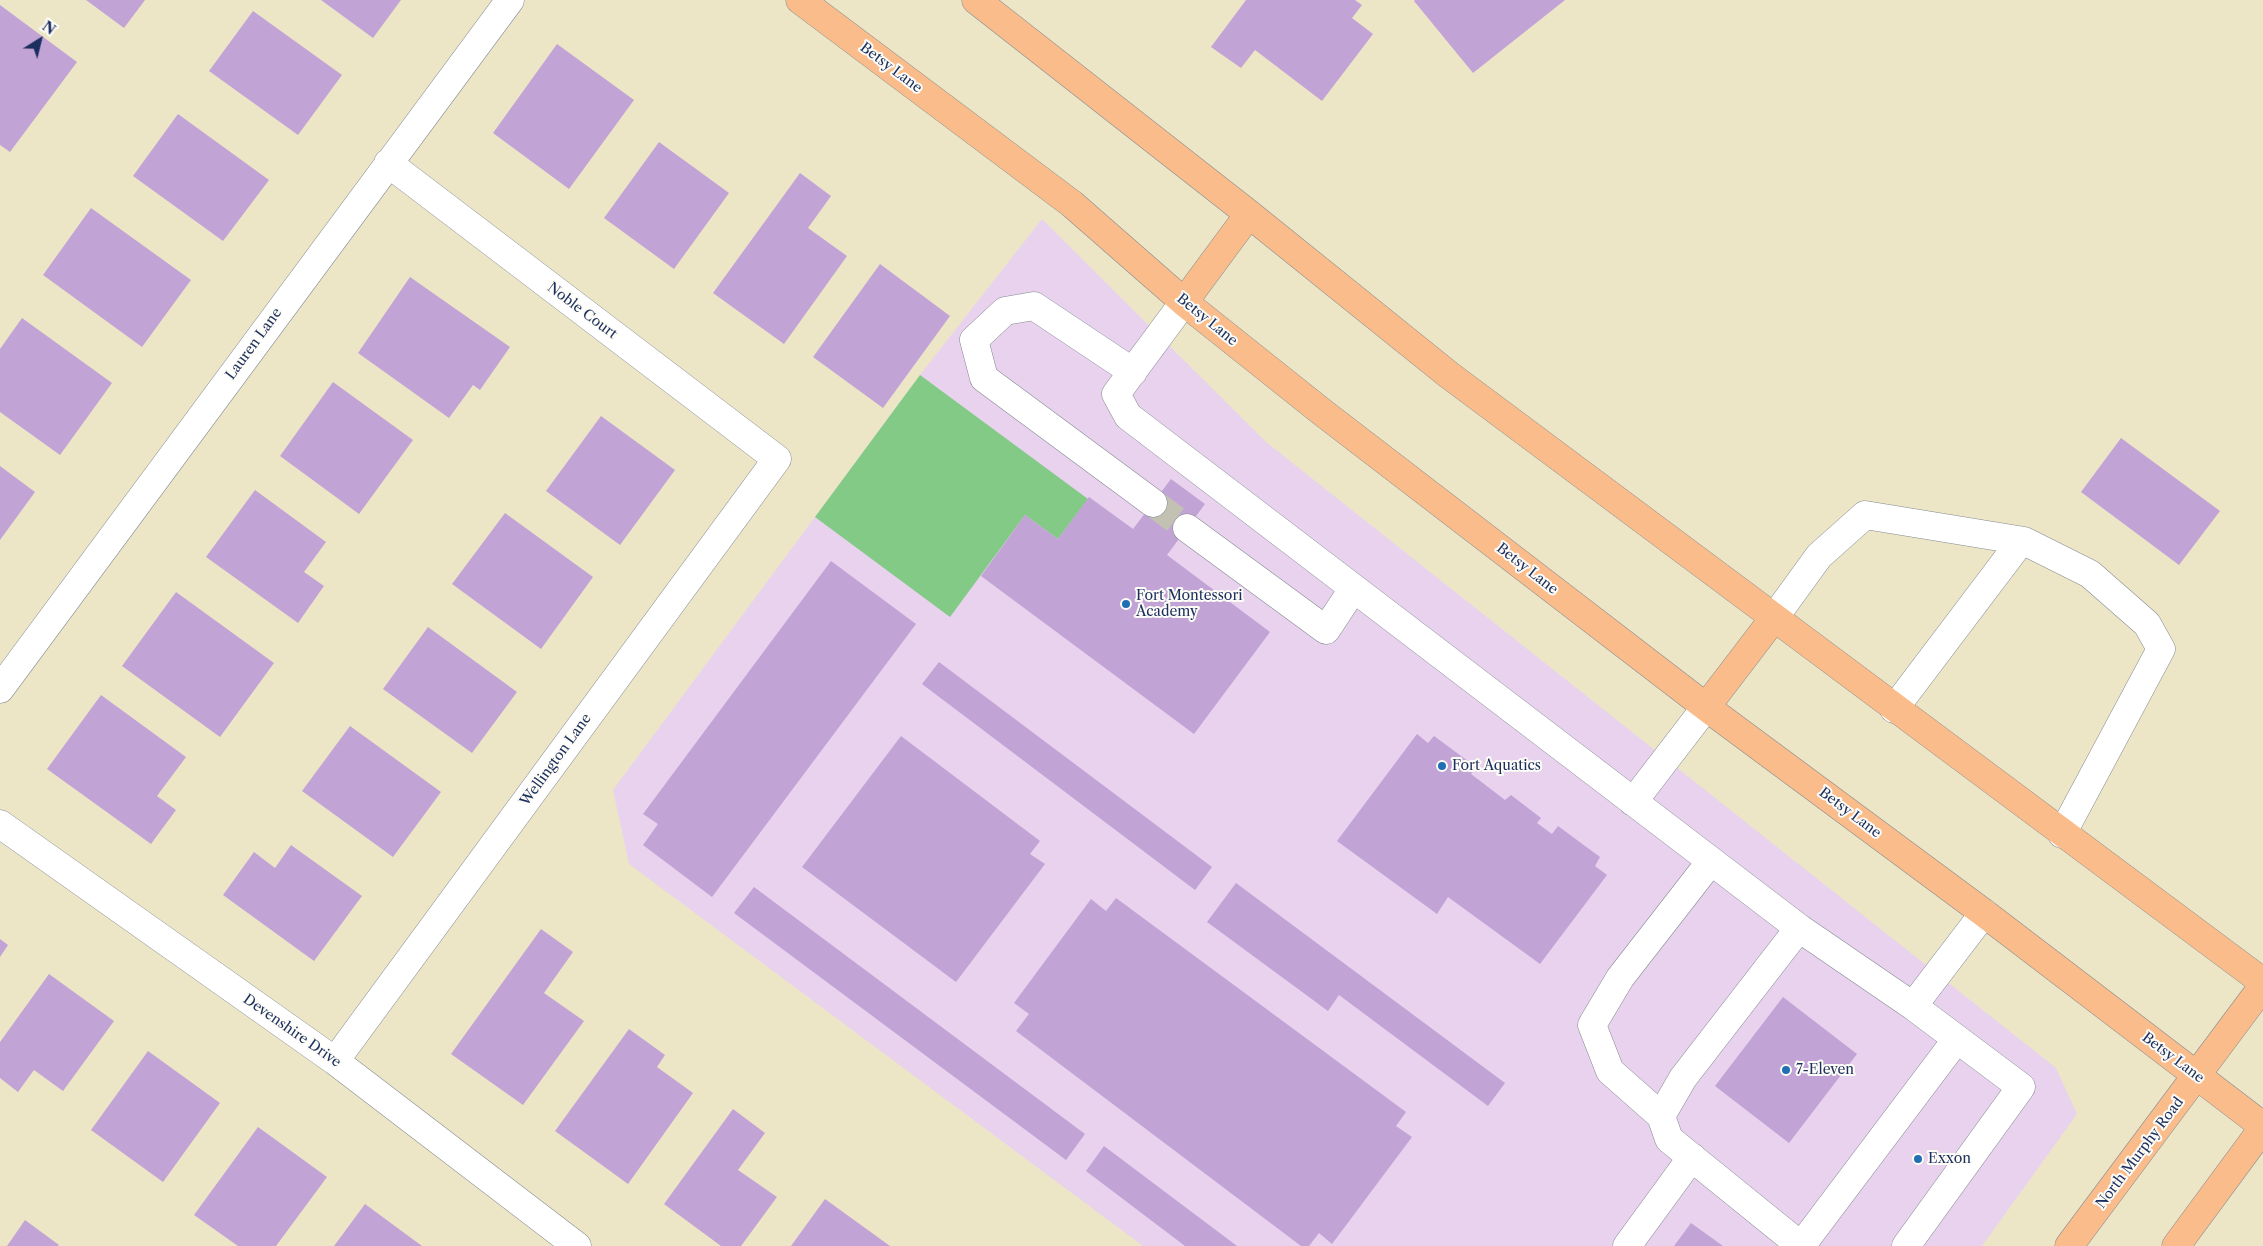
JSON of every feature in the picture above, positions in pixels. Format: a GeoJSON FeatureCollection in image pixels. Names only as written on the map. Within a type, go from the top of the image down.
{"type":"FeatureCollection","features":[{"type":"Feature","properties":{"kind":"main road","name":"Betsy Lane"},"geometry":{"type":"LineString","coordinates":[[800,0],[1072,204],[1184,302],[1330,418],[1706,707],[1984,913],[2263,1127]]}},
{"type":"Feature","properties":{"kind":"main road"},"geometry":{"type":"LineString","coordinates":[[976,0],[1249,214],[1449,375],[1894,709],[2263,982]]}},
{"type":"Feature","properties":{"kind":"main road"},"geometry":{"type":"LineString","coordinates":[[1184,302],[1249,214]]}},
{"type":"Feature","properties":{"kind":"main road"},"geometry":{"type":"LineString","coordinates":[[1706,707],[1774,618]]}},
{"type":"Feature","properties":{"kind":"main road","name":"North Murphy Road"},"geometry":{"type":"LineString","coordinates":[[2069,1246],[2198,1077],[2263,986]]}},
{"type":"Feature","properties":{"kind":"main road"},"geometry":{"type":"LineString","coordinates":[[2176,1246],[2263,1127]]}},
{"type":"Feature","properties":{"kind":"street","name":"Lauren Lane"},"geometry":{"type":"LineString","coordinates":[[0,689],[510,0]]}},
{"type":"Feature","properties":{"kind":"street","name":"Noble Court"},"geometry":{"type":"LineString","coordinates":[[388,163],[777,459]]}},
{"type":"Feature","properties":{"kind":"street"},"geometry":{"type":"LineString","coordinates":[[1184,302],[1116,394],[1128,416],[1799,928],[1913,1006],[2021,1087],[1906,1246]]}},
{"type":"Feature","properties":{"kind":"street"},"geometry":{"type":"LineString","coordinates":[[1133,372],[1034,306],[1005,311],[974,340],[984,378],[1152,503]]}},
{"type":"Feature","properties":{"kind":"street","name":"Wellington Lane"},"geometry":{"type":"LineString","coordinates":[[335,1061],[777,459]]}},
{"type":"Feature","properties":{"kind":"street"},"geometry":{"type":"LineString","coordinates":[[1774,618],[1819,556],[1865,515],[2021,541],[2090,574],[2147,624],[2161,649],[2062,834]]}},
{"type":"Feature","properties":{"kind":"street"},"geometry":{"type":"LineString","coordinates":[[1187,528],[1326,630],[1353,589]]}},
{"type":"Feature","properties":{"kind":"street"},"geometry":{"type":"LineString","coordinates":[[1894,709],[2021,541]]}},
{"type":"Feature","properties":{"kind":"street"},"geometry":{"type":"LineString","coordinates":[[1633,802],[1706,707]]}},
{"type":"Feature","properties":{"kind":"street","name":"Devenshire Drive"},"geometry":{"type":"LineString","coordinates":[[0,824],[335,1061],[577,1246]]}},
{"type":"Feature","properties":{"kind":"street"},"geometry":{"type":"LineString","coordinates":[[1711,861],[1620,978],[1592,1025],[1610,1071],[1661,1116],[1669,1139],[1801,1246],[1957,1039]]}},
{"type":"Feature","properties":{"kind":"street"},"geometry":{"type":"LineString","coordinates":[[1913,1006],[1984,913]]}},
{"type":"Feature","properties":{"kind":"street"},"geometry":{"type":"LineString","coordinates":[[1661,1116],[1684,1078],[1799,928]]}},
{"type":"Feature","properties":{"kind":"street"},"geometry":{"type":"LineString","coordinates":[[1627,1246],[1692,1157]]}},
{"type":"Feature","properties":{"kind":"shaded area"},"geometry":{"type":"Polygon","coordinates":[[[1042,219],[1266,442],[2056,1068],[2077,1114],[1982,1246],[1143,1246],[629,864],[613,790],[920,375],[1042,219]]]}},
{"type":"Feature","properties":{"kind":"green space"},"geometry":{"type":"Polygon","coordinates":[[[920,375],[1088,499],[1058,539],[1025,515],[950,617],[815,517],[920,375]]]}},
{"type":"Feature","properties":{"kind":"building"},"geometry":{"type":"Polygon","coordinates":[[[86,0],[145,0],[124,28],[86,0]]]}},
{"type":"Feature","properties":{"kind":"building"},"geometry":{"type":"Polygon","coordinates":[[[321,0],[401,0],[373,38],[321,0]]]}},
{"type":"Feature","properties":{"kind":"building"},"geometry":{"type":"Polygon","coordinates":[[[1246,0],[1355,0],[1362,5],[1352,18],[1373,34],[1322,101],[1255,50],[1241,68],[1211,47],[1246,0]]]}},
{"type":"Feature","properties":{"kind":"building"},"geometry":{"type":"Polygon","coordinates":[[[1415,0],[1565,0],[1473,73],[1414,1],[1415,0]]]}},
{"type":"Feature","properties":{"kind":"building"},"geometry":{"type":"Polygon","coordinates":[[[0,5],[77,62],[10,152],[0,145],[0,5]]]}},
{"type":"Feature","properties":{"kind":"building"},"geometry":{"type":"Polygon","coordinates":[[[253,11],[342,75],[298,135],[209,71],[253,11]]]}},
{"type":"Feature","properties":{"kind":"building"},"geometry":{"type":"Polygon","coordinates":[[[557,44],[634,100],[569,189],[493,133],[557,44]]]}},
{"type":"Feature","properties":{"kind":"building"},"geometry":{"type":"Polygon","coordinates":[[[178,114],[269,180],[223,241],[133,176],[178,114]]]}},
{"type":"Feature","properties":{"kind":"building"},"geometry":{"type":"Polygon","coordinates":[[[659,142],[729,193],[674,269],[604,218],[659,142]]]}},
{"type":"Feature","properties":{"kind":"building"},"geometry":{"type":"Polygon","coordinates":[[[800,173],[831,196],[808,228],[847,256],[784,344],[713,293],[800,173]]]}},
{"type":"Feature","properties":{"kind":"building"},"geometry":{"type":"Polygon","coordinates":[[[91,208],[191,280],[142,347],[43,275],[91,208]]]}},
{"type":"Feature","properties":{"kind":"building"},"geometry":{"type":"Polygon","coordinates":[[[880,264],[950,316],[883,408],[813,357],[880,264]]]}},
{"type":"Feature","properties":{"kind":"building"},"geometry":{"type":"Polygon","coordinates":[[[410,277],[510,347],[480,390],[473,385],[449,418],[358,353],[410,277]]]}},
{"type":"Feature","properties":{"kind":"building"},"geometry":{"type":"Polygon","coordinates":[[[22,318],[112,383],[60,455],[0,412],[0,349],[22,318]]]}},
{"type":"Feature","properties":{"kind":"building"},"geometry":{"type":"Polygon","coordinates":[[[333,382],[413,440],[359,514],[280,456],[333,382]]]}},
{"type":"Feature","properties":{"kind":"building"},"geometry":{"type":"Polygon","coordinates":[[[601,416],[675,470],[620,545],[546,491],[601,416]]]}},
{"type":"Feature","properties":{"kind":"building"},"geometry":{"type":"Polygon","coordinates":[[[2121,438],[2220,511],[2179,565],[2081,492],[2121,438]]]}},
{"type":"Feature","properties":{"kind":"building"},"geometry":{"type":"Polygon","coordinates":[[[0,466],[35,492],[0,540],[0,466]]]}},
{"type":"Feature","properties":{"kind":"building","name":"Fort Montessori Academy"},"geometry":{"type":"Polygon","coordinates":[[[1171,479],[1205,504],[1167,555],[1270,632],[1194,734],[981,576],[1025,515],[1058,539],[1089,497],[1133,529],[1171,479]]]}},
{"type":"Feature","properties":{"kind":"building"},"geometry":{"type":"Polygon","coordinates":[[[255,490],[326,542],[304,572],[324,586],[298,623],[206,557],[255,490]]]}},
{"type":"Feature","properties":{"kind":"building"},"geometry":{"type":"Polygon","coordinates":[[[505,513],[593,577],[541,649],[452,584],[505,513]]]}},
{"type":"Feature","properties":{"kind":"building"},"geometry":{"type":"Polygon","coordinates":[[[831,561],[916,624],[712,897],[643,845],[658,824],[643,814],[831,561]]]}},
{"type":"Feature","properties":{"kind":"building"},"geometry":{"type":"Polygon","coordinates":[[[176,592],[274,663],[220,737],[122,666],[176,592]]]}},
{"type":"Feature","properties":{"kind":"building"},"geometry":{"type":"Polygon","coordinates":[[[428,627],[517,692],[472,753],[383,689],[428,627]]]}},
{"type":"Feature","properties":{"kind":"building"},"geometry":{"type":"Polygon","coordinates":[[[939,662],[1212,867],[1195,890],[922,684],[939,662]]]}},
{"type":"Feature","properties":{"kind":"building"},"geometry":{"type":"Polygon","coordinates":[[[101,695],[186,757],[157,796],[176,810],[151,844],[47,769],[101,695]]]}},
{"type":"Feature","properties":{"kind":"building"},"geometry":{"type":"Polygon","coordinates":[[[350,726],[441,792],[393,857],[302,791],[350,726]]]}},
{"type":"Feature","properties":{"kind":"building"},"geometry":{"type":"Polygon","coordinates":[[[1417,734],[1428,743],[1434,736],[1476,767],[1471,774],[1505,800],[1511,795],[1541,818],[1537,823],[1552,834],[1558,826],[1600,857],[1595,866],[1607,875],[1540,964],[1448,897],[1437,914],[1337,841],[1417,734]]]}},
{"type":"Feature","properties":{"kind":"building"},"geometry":{"type":"Polygon","coordinates":[[[901,736],[1040,841],[1030,854],[1045,864],[956,982],[802,867],[901,736]]]}},
{"type":"Feature","properties":{"kind":"building"},"geometry":{"type":"Polygon","coordinates":[[[291,845],[362,896],[314,961],[223,895],[254,852],[275,868],[291,845]]]}},
{"type":"Feature","properties":{"kind":"building"},"geometry":{"type":"Polygon","coordinates":[[[1236,883],[1505,1083],[1488,1106],[1339,995],[1328,1011],[1207,922],[1236,883]]]}},
{"type":"Feature","properties":{"kind":"building"},"geometry":{"type":"Polygon","coordinates":[[[754,887],[1085,1134],[1066,1160],[734,913],[754,887]]]}},
{"type":"Feature","properties":{"kind":"building"},"geometry":{"type":"Polygon","coordinates":[[[1116,898],[1406,1112],[1396,1126],[1412,1137],[1332,1244],[1319,1233],[1309,1246],[1301,1246],[1016,1031],[1029,1014],[1014,1003],[1091,899],[1106,911],[1116,898]]]}},
{"type":"Feature","properties":{"kind":"building"},"geometry":{"type":"Polygon","coordinates":[[[541,929],[573,952],[544,993],[584,1021],[523,1105],[451,1054],[541,929]]]}},
{"type":"Feature","properties":{"kind":"building"},"geometry":{"type":"Polygon","coordinates":[[[0,939],[8,945],[0,957],[0,939]]]}},
{"type":"Feature","properties":{"kind":"building"},"geometry":{"type":"Polygon","coordinates":[[[49,974],[114,1021],[63,1091],[34,1070],[18,1092],[0,1078],[0,1042],[49,974]]]}},
{"type":"Feature","properties":{"kind":"building","name":"7-Eleven"},"geometry":{"type":"Polygon","coordinates":[[[1783,997],[1857,1054],[1789,1143],[1715,1086],[1783,997]]]}},
{"type":"Feature","properties":{"kind":"building"},"geometry":{"type":"Polygon","coordinates":[[[629,1029],[665,1055],[657,1067],[693,1093],[628,1184],[555,1131],[629,1029]]]}},
{"type":"Feature","properties":{"kind":"building"},"geometry":{"type":"Polygon","coordinates":[[[148,1051],[220,1103],[163,1182],[91,1130],[148,1051]]]}},
{"type":"Feature","properties":{"kind":"building"},"geometry":{"type":"Polygon","coordinates":[[[733,1109],[765,1133],[738,1170],[777,1197],[741,1246],[721,1246],[664,1204],[733,1109]]]}},
{"type":"Feature","properties":{"kind":"building"},"geometry":{"type":"Polygon","coordinates":[[[258,1127],[327,1177],[276,1246],[238,1246],[194,1215],[258,1127]]]}},
{"type":"Feature","properties":{"kind":"building"},"geometry":{"type":"Polygon","coordinates":[[[1104,1146],[1237,1246],[1185,1246],[1086,1171],[1104,1146]]]}},
{"type":"Feature","properties":{"kind":"building"},"geometry":{"type":"Polygon","coordinates":[[[825,1199],[890,1246],[791,1246],[825,1199]]]}},
{"type":"Feature","properties":{"kind":"building"},"geometry":{"type":"Polygon","coordinates":[[[365,1204],[422,1246],[334,1246],[365,1204]]]}},
{"type":"Feature","properties":{"kind":"building"},"geometry":{"type":"Polygon","coordinates":[[[25,1220],[59,1245],[7,1246],[25,1220]]]}},
{"type":"Feature","properties":{"kind":"building"},"geometry":{"type":"Polygon","coordinates":[[[1691,1223],[1723,1246],[1674,1246],[1691,1223]]]}},
{"type":"Feature","properties":{"kind":"tunnel"},"geometry":{"type":"LineString","coordinates":[[1153,503],[1187,528]]}},
{"type":"Feature","properties":{"kind":"place","name":"Fort Montessori Academy"},"geometry":{"type":"Point","coordinates":[1126,604]}},
{"type":"Feature","properties":{"kind":"place","name":"Fort Aquatics"},"geometry":{"type":"Point","coordinates":[1442,766]}},
{"type":"Feature","properties":{"kind":"place","name":"7-Eleven"},"geometry":{"type":"Point","coordinates":[1786,1070]}},
{"type":"Feature","properties":{"kind":"place","name":"Exxon"},"geometry":{"type":"Point","coordinates":[1918,1159]}}]}
